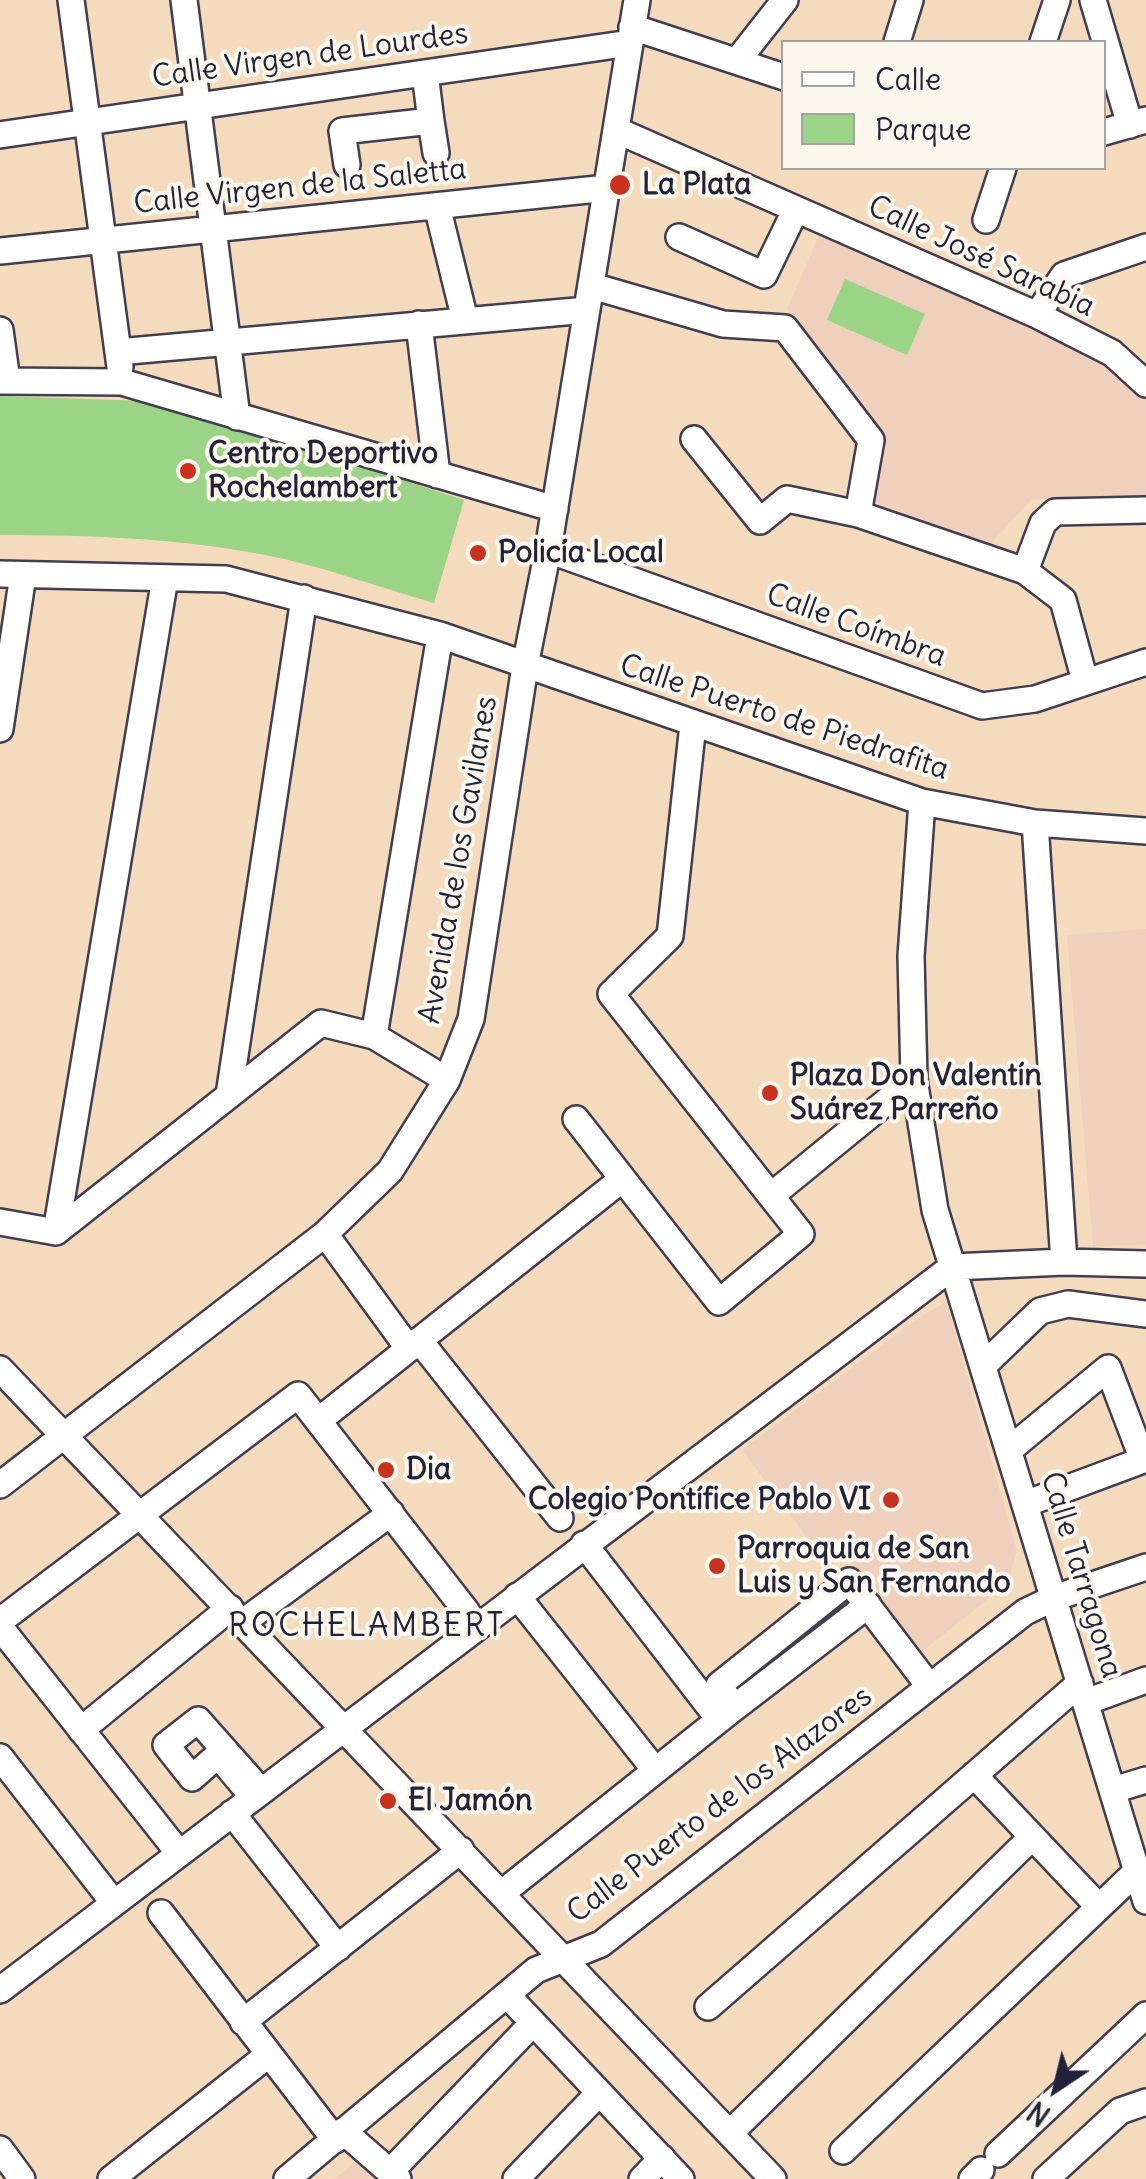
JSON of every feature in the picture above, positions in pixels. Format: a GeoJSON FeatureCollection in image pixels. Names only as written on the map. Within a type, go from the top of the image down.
{"type":"FeatureCollection","features":[{"type":"Feature","properties":{"kind":"street"},"geometry":{"type":"LineString","coordinates":[[71,0],[122,382]]}},
{"type":"Feature","properties":{"kind":"street"},"geometry":{"type":"LineString","coordinates":[[184,0],[237,417]]}},
{"type":"Feature","properties":{"kind":"street","name":"Avenida de los Gavilanes"},"geometry":{"type":"LineString","coordinates":[[0,1486],[325,1234],[390,1171],[448,1080],[471,1019],[524,666],[555,509],[637,0]]}},
{"type":"Feature","properties":{"kind":"street"},"geometry":{"type":"LineString","coordinates":[[737,62],[785,0]]}},
{"type":"Feature","properties":{"kind":"street"},"geometry":{"type":"LineString","coordinates":[[898,40],[910,0]]}},
{"type":"Feature","properties":{"kind":"street"},"geometry":{"type":"LineString","coordinates":[[1044,40],[1057,0]]}},
{"type":"Feature","properties":{"kind":"street"},"geometry":{"type":"LineString","coordinates":[[1093,0],[1138,123],[1106,131]]}},
{"type":"Feature","properties":{"kind":"street"},"geometry":{"type":"LineString","coordinates":[[631,35],[781,75]]}},
{"type":"Feature","properties":{"kind":"street","name":"Calle Virgen de Lourdes"},"geometry":{"type":"LineString","coordinates":[[0,135],[425,73],[631,35]]}},
{"type":"Feature","properties":{"kind":"street"},"geometry":{"type":"LineString","coordinates":[[425,73],[436,153]]}},
{"type":"Feature","properties":{"kind":"street"},"geometry":{"type":"LineString","coordinates":[[347,165],[342,131],[431,121]]}},
{"type":"Feature","properties":{"kind":"street","name":"Calle José Sarabia"},"geometry":{"type":"LineString","coordinates":[[616,130],[1037,315],[1112,354],[1146,384]]}},
{"type":"Feature","properties":{"kind":"street"},"geometry":{"type":"LineString","coordinates":[[986,220],[1002,170]]}},
{"type":"Feature","properties":{"kind":"street","name":"Calle Virgen de la Saletta"},"geometry":{"type":"LineString","coordinates":[[0,251],[606,188]]}},
{"type":"Feature","properties":{"kind":"street"},"geometry":{"type":"LineString","coordinates":[[437,206],[465,320]]}},
{"type":"Feature","properties":{"kind":"street"},"geometry":{"type":"LineString","coordinates":[[679,236],[764,275],[796,209]]}},
{"type":"Feature","properties":{"kind":"street"},"geometry":{"type":"LineString","coordinates":[[1037,315],[1064,274],[1146,247]]}},
{"type":"Feature","properties":{"kind":"street"},"geometry":{"type":"LineString","coordinates":[[118,352],[465,320],[589,298],[723,324],[785,328],[871,440],[858,514]]}},
{"type":"Feature","properties":{"kind":"street"},"geometry":{"type":"LineString","coordinates":[[419,324],[437,475]]}},
{"type":"Feature","properties":{"kind":"street"},"geometry":{"type":"LineString","coordinates":[[0,330],[3,382],[122,382],[555,509]]}},
{"type":"Feature","properties":{"kind":"street"},"geometry":{"type":"LineString","coordinates":[[694,439],[760,521],[787,499],[858,514],[1025,571],[1063,600],[1085,681]]}},
{"type":"Feature","properties":{"kind":"street"},"geometry":{"type":"LineString","coordinates":[[1025,571],[1043,523],[1055,512],[1146,510]]}},
{"type":"Feature","properties":{"kind":"street","name":"Calle Coímbra"},"geometry":{"type":"LineString","coordinates":[[548,550],[982,706],[1035,699],[1146,662]]}},
{"type":"Feature","properties":{"kind":"street"},"geometry":{"type":"LineString","coordinates":[[0,729],[12,574]]}},
{"type":"Feature","properties":{"kind":"street","name":"Calle Puerto de Piedrafita"},"geometry":{"type":"LineString","coordinates":[[12,574],[226,579],[440,635],[922,802],[1035,823],[1146,831]]}},
{"type":"Feature","properties":{"kind":"street"},"geometry":{"type":"LineString","coordinates":[[56,1232],[165,578]]}},
{"type":"Feature","properties":{"kind":"street"},"geometry":{"type":"LineString","coordinates":[[229,1095],[304,598]]}},
{"type":"Feature","properties":{"kind":"street"},"geometry":{"type":"LineString","coordinates":[[374,1036],[440,635]]}},
{"type":"Feature","properties":{"kind":"street"},"geometry":{"type":"LineString","coordinates":[[576,1119],[720,1302],[802,1234],[612,994],[670,936],[694,724]]}},
{"type":"Feature","properties":{"kind":"street","name":"Calle Tarragona"},"geometry":{"type":"LineString","coordinates":[[922,802],[911,956],[914,1080],[935,1210],[1146,1902]]}},
{"type":"Feature","properties":{"kind":"street"},"geometry":{"type":"LineString","coordinates":[[1035,823],[1064,1262]]}},
{"type":"Feature","properties":{"kind":"street"},"geometry":{"type":"LineString","coordinates":[[0,1222],[56,1232],[321,1022],[374,1036],[448,1080]]}},
{"type":"Feature","properties":{"kind":"street"},"geometry":{"type":"LineString","coordinates":[[772,1195],[914,1080]]}},
{"type":"Feature","properties":{"kind":"street"},"geometry":{"type":"LineString","coordinates":[[318,1420],[622,1180]]}},
{"type":"Feature","properties":{"kind":"street"},"geometry":{"type":"LineString","coordinates":[[325,1234],[560,1518]]}},
{"type":"Feature","properties":{"kind":"street"},"geometry":{"type":"LineString","coordinates":[[0,1990],[952,1268],[1064,1262],[1146,1264]]}},
{"type":"Feature","properties":{"kind":"street"},"geometry":{"type":"LineString","coordinates":[[982,1366],[1040,1311],[1068,1304],[1146,1314]]}},
{"type":"Feature","properties":{"kind":"street"},"geometry":{"type":"LineString","coordinates":[[1009,1450],[1108,1368],[1144,1460],[1025,1504]]}},
{"type":"Feature","properties":{"kind":"street"},"geometry":{"type":"LineString","coordinates":[[0,1369],[773,2179]]}},
{"type":"Feature","properties":{"kind":"street"},"geometry":{"type":"LineString","coordinates":[[179,1853],[81,1730],[9,1659],[0,1624],[298,1395],[468,1612]]}},
{"type":"Feature","properties":{"kind":"street"},"geometry":{"type":"LineString","coordinates":[[81,1730],[237,1615],[391,1512]]}},
{"type":"Feature","properties":{"kind":"street"},"geometry":{"type":"LineString","coordinates":[[584,1544],[726,1713]]}},
{"type":"Feature","properties":{"kind":"street","name":"Calle Puerto de los Alazores"},"geometry":{"type":"LineString","coordinates":[[288,2179],[536,1970],[601,1944],[1025,1612],[1146,1566]]}},
{"type":"Feature","properties":{"kind":"street"},"geometry":{"type":"LineString","coordinates":[[726,1713],[719,1685],[849,1581],[928,1686]]}},
{"type":"Feature","properties":{"kind":"street"},"geometry":{"type":"LineString","coordinates":[[517,1596],[655,1770]]}},
{"type":"Feature","properties":{"kind":"street"},"geometry":{"type":"LineString","coordinates":[[708,2006],[974,1775],[1083,1692],[1146,1680]]}},
{"type":"Feature","properties":{"kind":"street"},"geometry":{"type":"LineString","coordinates":[[502,1893],[726,1713]]}},
{"type":"Feature","properties":{"kind":"street"},"geometry":{"type":"LineString","coordinates":[[0,1758],[114,1903]]}},
{"type":"Feature","properties":{"kind":"street"},"geometry":{"type":"LineString","coordinates":[[974,1775],[1099,1908]]}},
{"type":"Feature","properties":{"kind":"street"},"geometry":{"type":"LineString","coordinates":[[1113,1790],[1146,1780]]}},
{"type":"Feature","properties":{"kind":"street"},"geometry":{"type":"LineString","coordinates":[[232,1812],[338,1948]]}},
{"type":"Feature","properties":{"kind":"street"},"geometry":{"type":"LineString","coordinates":[[730,2133],[1032,1837]]}},
{"type":"Feature","properties":{"kind":"street"},"geometry":{"type":"LineString","coordinates":[[244,2022],[462,1850]]}},
{"type":"Feature","properties":{"kind":"street"},"geometry":{"type":"LineString","coordinates":[[844,2151],[1137,1872]]}},
{"type":"Feature","properties":{"kind":"street"},"geometry":{"type":"LineString","coordinates":[[161,1913],[268,2055],[339,2136],[394,2176],[533,2023]]}},
{"type":"Feature","properties":{"kind":"street"},"geometry":{"type":"LineString","coordinates":[[506,1995],[681,2179]]}},
{"type":"Feature","properties":{"kind":"street"},"geometry":{"type":"LineString","coordinates":[[984,2168],[1146,2015]]}},
{"type":"Feature","properties":{"kind":"street"},"geometry":{"type":"LineString","coordinates":[[111,2179],[268,2055]]}},
{"type":"Feature","properties":{"kind":"street"},"geometry":{"type":"LineString","coordinates":[[516,2179],[599,2093]]}},
{"type":"Feature","properties":{"kind":"street"},"geometry":{"type":"LineString","coordinates":[[1046,2179],[1120,2110],[1146,2102]]}},
{"type":"Feature","properties":{"kind":"street"},"geometry":{"type":"LineString","coordinates":[[0,2149],[22,2179]]}},
{"type":"Feature","properties":{"kind":"street"},"geometry":{"type":"LineString","coordinates":[[642,2179],[662,2158]]}},
{"type":"Feature","properties":{"kind":"shaded area"},"geometry":{"type":"Polygon","coordinates":[[[821,231],[1105,359],[1146,396],[1146,497],[1032,499],[990,544],[865,499],[876,435],[787,309],[821,231]]]}},
{"type":"Feature","properties":{"kind":"shaded area"},"geometry":{"type":"Polygon","coordinates":[[[1146,929],[1146,1245],[1093,1246],[1067,935],[1146,929]]]}},
{"type":"Feature","properties":{"kind":"shaded area","name":"Colegio Pontífice Pablo VI"},"geometry":{"type":"Polygon","coordinates":[[[946,1302],[1017,1551],[1007,1584],[920,1653],[846,1555],[829,1567],[742,1450],[920,1317],[946,1302]]]}},
{"type":"Feature","properties":{"kind":"shaded area"},"geometry":{"type":"Polygon","coordinates":[[[357,2160],[379,2179],[335,2179],[357,2160]]]}},
{"type":"Feature","properties":{"kind":"green space"},"geometry":{"type":"Polygon","coordinates":[[[845,279],[925,314],[907,355],[827,320],[845,279]]]}},
{"type":"Feature","properties":{"kind":"green space","name":"Centro Deportivo Rochelambert"},"geometry":{"type":"Polygon","coordinates":[[[0,396],[145,401],[464,500],[434,603],[308,565],[232,549],[133,539],[0,535],[0,396]]]}},
{"type":"Feature","properties":{"kind":"place","name":"La Plata"},"geometry":{"type":"Point","coordinates":[620,185]}},
{"type":"Feature","properties":{"kind":"place","name":"Centro Deportivo Rochelambert"},"geometry":{"type":"Point","coordinates":[188,471]}},
{"type":"Feature","properties":{"kind":"place","name":"Policía Local"},"geometry":{"type":"Point","coordinates":[478,553]}},
{"type":"Feature","properties":{"kind":"place","name":"Plaza Don Valentín Suárez Parreño"},"geometry":{"type":"Point","coordinates":[770,1093]}},
{"type":"Feature","properties":{"kind":"place","name":"Dia"},"geometry":{"type":"Point","coordinates":[386,1470]}},
{"type":"Feature","properties":{"kind":"place","name":"Colegio Pontífice Pablo VI"},"geometry":{"type":"Point","coordinates":[891,1500]}},
{"type":"Feature","properties":{"kind":"place","name":"Parroquia de San Luis y San Fernando"},"geometry":{"type":"Point","coordinates":[717,1566]}},
{"type":"Feature","properties":{"kind":"place","name":"El Jamón"},"geometry":{"type":"Point","coordinates":[388,1801]}},
{"type":"Feature","properties":{"kind":"district","name":"ROCHELAMBERT"},"geometry":{"type":"Point","coordinates":[367,1627]}}]}
